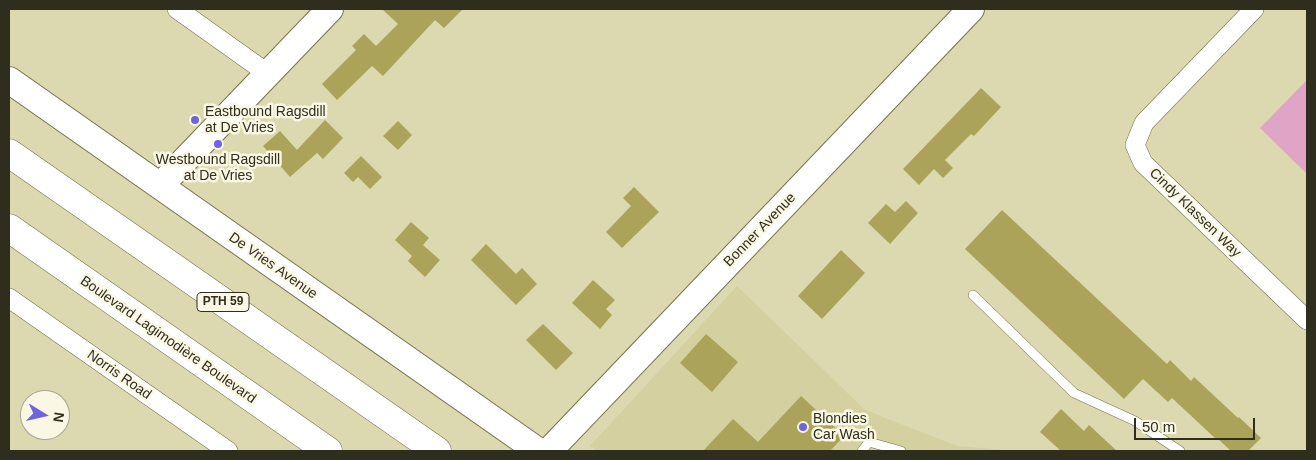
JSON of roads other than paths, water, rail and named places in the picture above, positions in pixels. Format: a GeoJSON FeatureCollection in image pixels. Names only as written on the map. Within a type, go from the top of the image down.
{"type":"FeatureCollection","features":[{"type":"Feature","properties":{"kind":"main road","name":"PTH 59"},"geometry":{"type":"LineString","coordinates":[[9,153],[437,451]]}},
{"type":"Feature","properties":{"kind":"main road","name":"Boulevard Lagimodière Boulevard"},"geometry":{"type":"LineString","coordinates":[[9,228],[328,451]]}},
{"type":"Feature","properties":{"kind":"street"},"geometry":{"type":"LineString","coordinates":[[177,9],[267,73]]}},
{"type":"Feature","properties":{"kind":"street"},"geometry":{"type":"LineString","coordinates":[[160,186],[330,9]]}},
{"type":"Feature","properties":{"kind":"street","name":"Bonner Avenue"},"geometry":{"type":"LineString","coordinates":[[549,451],[971,9]]}},
{"type":"Feature","properties":{"kind":"street","name":"Cindy Klassen Way"},"geometry":{"type":"LineString","coordinates":[[1254,9],[1144,123],[1135,145],[1143,163],[1307,320]]}},
{"type":"Feature","properties":{"kind":"street","name":"De Vries Avenue"},"geometry":{"type":"LineString","coordinates":[[9,80],[538,451]]}},
{"type":"Feature","properties":{"kind":"street","name":"Norris Road"},"geometry":{"type":"LineString","coordinates":[[9,298],[228,451]]}},
{"type":"Feature","properties":{"kind":"lane"},"geometry":{"type":"LineString","coordinates":[[973,295],[1074,392],[1135,421],[1180,451]]}},
{"type":"Feature","properties":{"kind":"lane"},"geometry":{"type":"LineString","coordinates":[[862,451],[869,442],[901,451]]}},
{"type":"Feature","properties":{"kind":"place","name":"Eastbound Ragsdill at De Vries"},"geometry":{"type":"Point","coordinates":[195,120]}},
{"type":"Feature","properties":{"kind":"place","name":"Westbound Ragsdill at De Vries"},"geometry":{"type":"Point","coordinates":[218,144]}},
{"type":"Feature","properties":{"kind":"place","name":"Blondies Car Wash"},"geometry":{"type":"Point","coordinates":[803,427]}}]}
